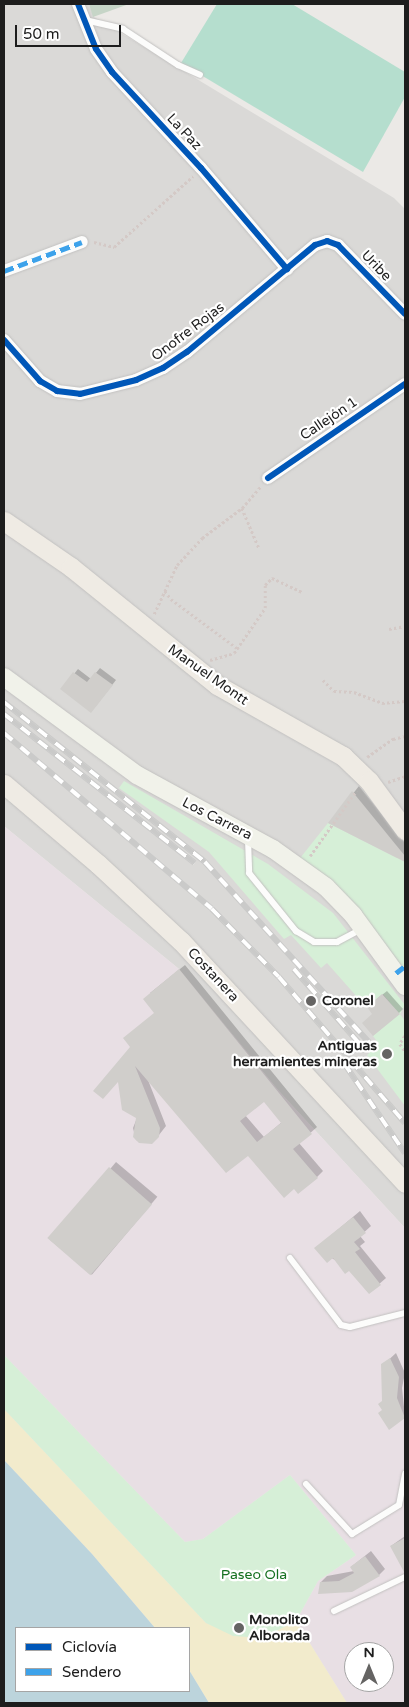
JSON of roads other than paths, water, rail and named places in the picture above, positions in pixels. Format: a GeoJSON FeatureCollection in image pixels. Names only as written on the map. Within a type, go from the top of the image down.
{"type":"FeatureCollection","features":[{"type":"Feature","properties":{"kind":"main road","name":"Manuel Montt"},"geometry":{"type":"LineString","coordinates":[[4,521],[70,567],[205,677],[235,696],[335,750],[368,775],[405,830]]}},
{"type":"Feature","properties":{"kind":"main road","name":"Los Carrera"},"geometry":{"type":"LineString","coordinates":[[4,677],[137,775],[248,835],[301,868],[340,901],[402,975]]}},
{"type":"Feature","properties":{"kind":"main road","name":"Costanera"},"geometry":{"type":"LineString","coordinates":[[4,784],[163,923],[405,1183]]}},
{"type":"Feature","properties":{"kind":"street","name":"La Paz"},"geometry":{"type":"LineString","coordinates":[[78,4],[96,49],[112,72],[201,168],[287,268]]}},
{"type":"Feature","properties":{"kind":"street","name":"Onofre Rojas"},"geometry":{"type":"LineString","coordinates":[[4,340],[33,374],[48,387],[70,394],[90,392],[136,380],[172,362],[315,245],[326,241]]}},
{"type":"Feature","properties":{"kind":"street","name":"Uribe"},"geometry":{"type":"LineString","coordinates":[[326,241],[338,245],[405,314]]}},
{"type":"Feature","properties":{"kind":"street"},"geometry":{"type":"LineString","coordinates":[[4,270],[82,242]]}},
{"type":"Feature","properties":{"kind":"street","name":"Callejón 1"},"geometry":{"type":"LineString","coordinates":[[268,478],[405,384]]}},
{"type":"Feature","properties":{"kind":"lane"},"geometry":{"type":"LineString","coordinates":[[84,20],[123,29],[200,76]]}},
{"type":"Feature","properties":{"kind":"lane"},"geometry":{"type":"LineString","coordinates":[[248,835],[249,873],[296,931],[314,942],[337,942],[363,928]]}},
{"type":"Feature","properties":{"kind":"lane"},"geometry":{"type":"LineString","coordinates":[[290,1258],[341,1325],[350,1327],[405,1313]]}},
{"type":"Feature","properties":{"kind":"lane"},"geometry":{"type":"LineString","coordinates":[[306,1484],[352,1534],[399,1505],[405,1474]]}},
{"type":"Feature","properties":{"kind":"lane"},"geometry":{"type":"LineString","coordinates":[[334,1611],[405,1577]]}},
{"type":"Feature","properties":{"kind":"water"},"geometry":{"type":"Polygon","coordinates":[[[4,1460],[92,1554],[154,1627],[15,1627],[15,1692],[190,1692],[190,1672],[209,1703],[4,1703],[4,1460]]]}},
{"type":"Feature","properties":{"kind":"railway"},"geometry":{"type":"LineString","coordinates":[[4,702],[205,862],[369,1042]]}},
{"type":"Feature","properties":{"kind":"railway"},"geometry":{"type":"LineString","coordinates":[[4,714],[195,863]]}},
{"type":"Feature","properties":{"kind":"railway"},"geometry":{"type":"LineString","coordinates":[[4,733],[212,909],[279,977],[405,1123]]}},
{"type":"Feature","properties":{"kind":"railway"},"geometry":{"type":"LineString","coordinates":[[294,969],[366,1051]]}},
{"type":"Feature","properties":{"kind":"railway"},"geometry":{"type":"LineString","coordinates":[[344,1063],[405,1153]]}},
{"type":"Feature","properties":{"kind":"place","name":"Coronel"},"geometry":{"type":"Point","coordinates":[311,1001]}},
{"type":"Feature","properties":{"kind":"place","name":"Antiguas herramientes mineras"},"geometry":{"type":"Point","coordinates":[387,1054]}},
{"type":"Feature","properties":{"kind":"place","name":"Monolito Alborada"},"geometry":{"type":"Point","coordinates":[239,1628]}},
{"type":"Feature","properties":{"kind":"park label","name":"Paseo Ola"},"geometry":{"type":"Point","coordinates":[254,1575]}}]}
